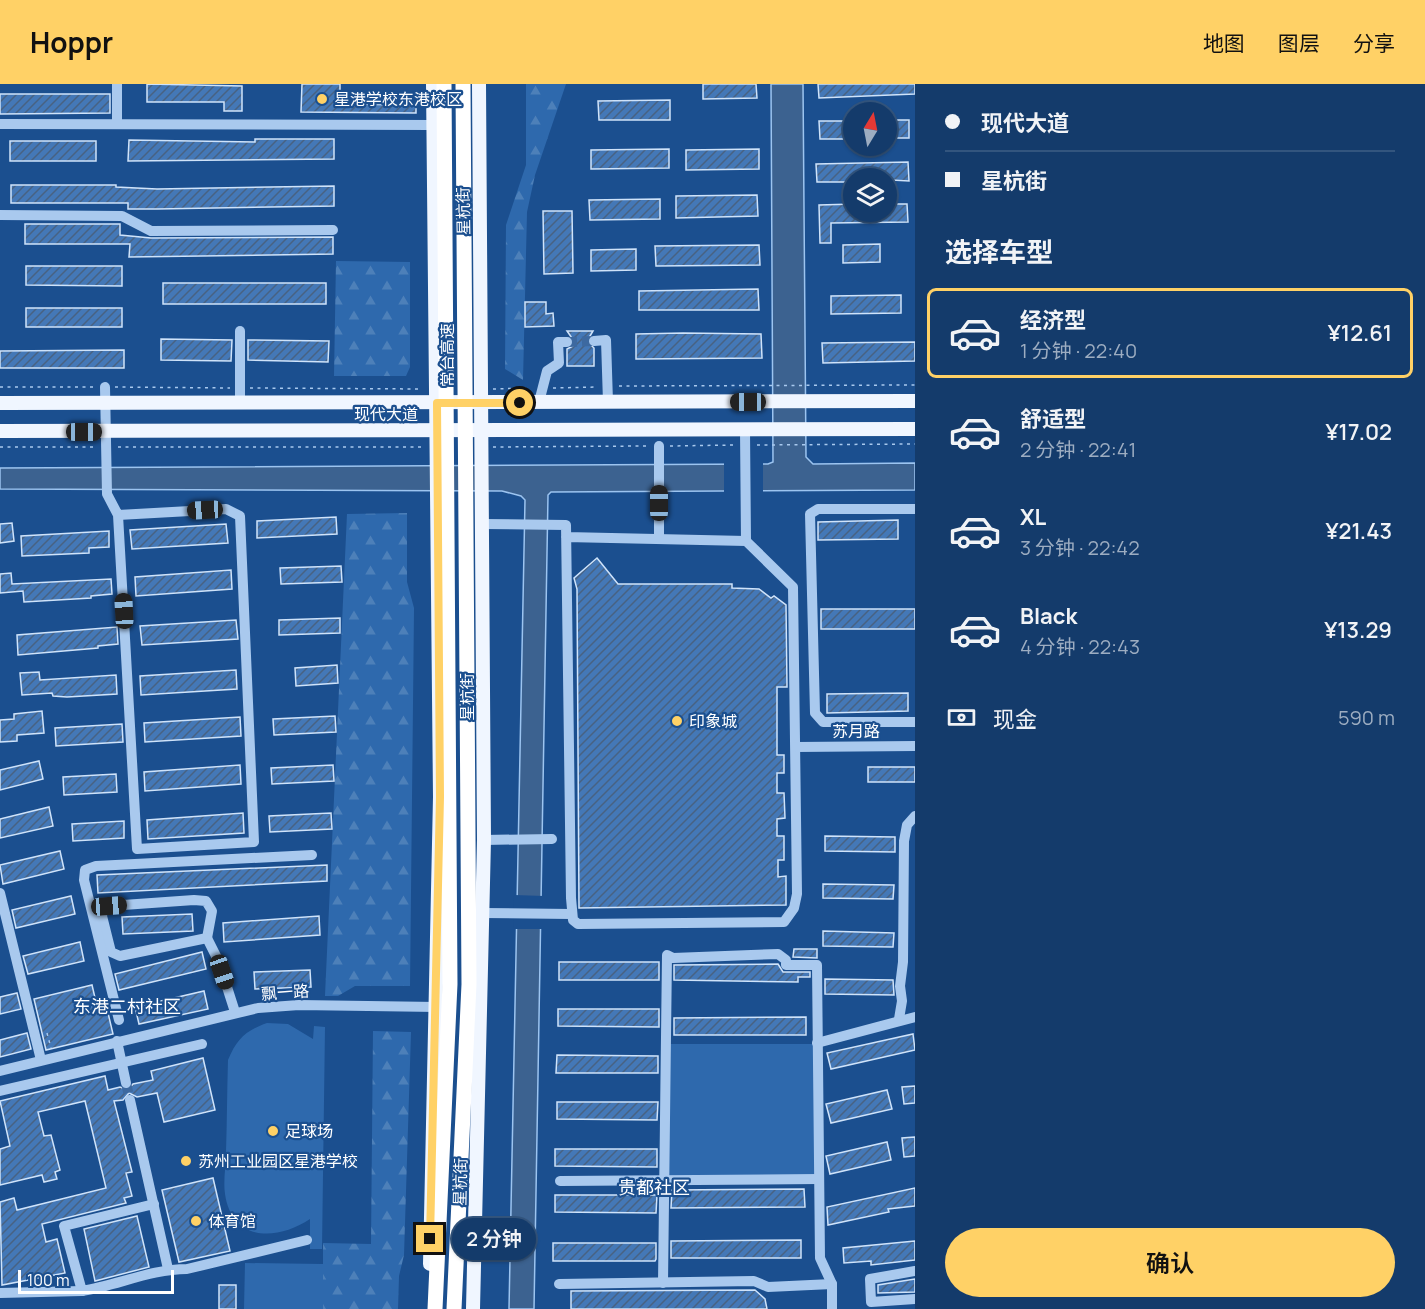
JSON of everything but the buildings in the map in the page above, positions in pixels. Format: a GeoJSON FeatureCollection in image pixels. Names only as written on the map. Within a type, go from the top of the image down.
{"type":"FeatureCollection","features":[{"type":"Feature","properties":{"kind":"highway","name":"常台高速"},"geometry":{"type":"LineString","coordinates":[[435,1309],[450,984],[444,84]]}},
{"type":"Feature","properties":{"kind":"highway","name":"常台高速"},"geometry":{"type":"LineString","coordinates":[[454,1309],[470,984],[463,84]]}},
{"type":"Feature","properties":{"kind":"main road","name":"星杭街"},"geometry":{"type":"LineString","coordinates":[[429,1309],[440,797],[433,84]]}},
{"type":"Feature","properties":{"kind":"main road","name":"星杭街"},"geometry":{"type":"LineString","coordinates":[[473,1309],[484,840],[479,84]]}},
{"type":"Feature","properties":{"kind":"main road","name":"现代大道"},"geometry":{"type":"LineString","coordinates":[[0,403],[915,401]]}},
{"type":"Feature","properties":{"kind":"main road","name":"现代大道"},"geometry":{"type":"LineString","coordinates":[[0,431],[915,429]]}},
{"type":"Feature","properties":{"kind":"street"},"geometry":{"type":"LineString","coordinates":[[117,84],[117,124]]}},
{"type":"Feature","properties":{"kind":"street"},"geometry":{"type":"LineString","coordinates":[[0,124],[434,125]]}},
{"type":"Feature","properties":{"kind":"street"},"geometry":{"type":"LineString","coordinates":[[0,215],[122,216],[151,231],[333,230]]}},
{"type":"Feature","properties":{"kind":"street"},"geometry":{"type":"LineString","coordinates":[[240,331],[240,403]]}},
{"type":"Feature","properties":{"kind":"street"},"geometry":{"type":"LineString","coordinates":[[594,341],[606,340],[608,402]]}},
{"type":"Feature","properties":{"kind":"street"},"geometry":{"type":"LineString","coordinates":[[539,402],[547,370],[559,363],[558,342],[567,342]]}},
{"type":"Feature","properties":{"kind":"street"},"geometry":{"type":"LineString","coordinates":[[105,387],[107,494],[118,515],[137,849],[254,842],[240,516],[226,509],[118,515]]}},
{"type":"Feature","properties":{"kind":"street"},"geometry":{"type":"LineString","coordinates":[[483,524],[566,525],[571,914],[578,924],[784,922],[794,908],[797,894],[793,587],[746,541],[745,430]]}},
{"type":"Feature","properties":{"kind":"street"},"geometry":{"type":"LineString","coordinates":[[658,446],[659,539]]}},
{"type":"Feature","properties":{"kind":"street"},"geometry":{"type":"LineString","coordinates":[[915,509],[818,510],[810,514],[815,713],[823,722],[915,722]]}},
{"type":"Feature","properties":{"kind":"street"},"geometry":{"type":"LineString","coordinates":[[566,537],[746,541]]}},
{"type":"Feature","properties":{"kind":"street","name":"苏月路"},"geometry":{"type":"LineString","coordinates":[[796,747],[915,746]]}},
{"type":"Feature","properties":{"kind":"street"},"geometry":{"type":"LineString","coordinates":[[899,1019],[903,1001],[900,986],[903,962],[904,841],[908,825],[915,816]]}},
{"type":"Feature","properties":{"kind":"street"},"geometry":{"type":"LineString","coordinates":[[484,840],[549,840]]}},
{"type":"Feature","properties":{"kind":"street"},"geometry":{"type":"LineString","coordinates":[[119,1020],[98,945],[84,880],[85,870],[96,866],[312,855]]}},
{"type":"Feature","properties":{"kind":"street"},"geometry":{"type":"LineString","coordinates":[[0,893],[41,1060]]}},
{"type":"Feature","properties":{"kind":"street"},"geometry":{"type":"LineString","coordinates":[[207,938],[115,955],[111,952],[102,916],[103,910],[109,906],[206,901],[212,911],[207,938],[219,962],[235,1012]]}},
{"type":"Feature","properties":{"kind":"street"},"geometry":{"type":"LineString","coordinates":[[483,913],[571,914]]}},
{"type":"Feature","properties":{"kind":"street"},"geometry":{"type":"LineString","coordinates":[[663,1283],[667,955],[673,958],[778,954],[786,960],[786,965],[817,965],[820,1258],[832,1284],[832,1309]]}},
{"type":"Feature","properties":{"kind":"street","name":"飘一路"},"geometry":{"type":"LineString","coordinates":[[0,1071],[235,1012],[299,1005],[436,1007]]}},
{"type":"Feature","properties":{"kind":"street"},"geometry":{"type":"LineString","coordinates":[[817,1043],[899,1019],[915,1017]]}},
{"type":"Feature","properties":{"kind":"street"},"geometry":{"type":"LineString","coordinates":[[117,1041],[126,1083]]}},
{"type":"Feature","properties":{"kind":"street"},"geometry":{"type":"LineString","coordinates":[[0,1091],[202,1044]]}},
{"type":"Feature","properties":{"kind":"street"},"geometry":{"type":"LineString","coordinates":[[130,1100],[168,1269]]}},
{"type":"Feature","properties":{"kind":"street"},"geometry":{"type":"LineString","coordinates":[[560,1181],[665,1182],[819,1179]]}},
{"type":"Feature","properties":{"kind":"street"},"geometry":{"type":"LineString","coordinates":[[82,1291],[64,1226],[154,1204]]}},
{"type":"Feature","properties":{"kind":"street"},"geometry":{"type":"LineString","coordinates":[[0,1293],[82,1291],[107,1287],[168,1269],[187,1269],[307,1240]]}},
{"type":"Feature","properties":{"kind":"street"},"geometry":{"type":"LineString","coordinates":[[915,1271],[870,1278],[871,1302],[915,1299]]}},
{"type":"Feature","properties":{"kind":"street"},"geometry":{"type":"LineString","coordinates":[[559,1284],[754,1281],[768,1287],[832,1284]]}},
{"type":"Feature","properties":{"kind":"path"},"geometry":{"type":"LineString","coordinates":[[482,452],[658,446],[915,444]]}},
{"type":"Feature","properties":{"kind":"path"},"geometry":{"type":"LineString","coordinates":[[0,447],[438,453]]}},
{"type":"Feature","properties":{"kind":"green space"},"geometry":{"type":"Polygon","coordinates":[[[526,84],[566,84],[535,175],[527,212],[523,380],[505,369],[506,225],[526,165],[526,84]]]}},
{"type":"Feature","properties":{"kind":"green space"},"geometry":{"type":"Polygon","coordinates":[[[336,261],[410,262],[410,367],[406,376],[334,376],[336,261]]]}},
{"type":"Feature","properties":{"kind":"green space"},"geometry":{"type":"Polygon","coordinates":[[[407,513],[407,582],[414,608],[410,986],[355,986],[338,996],[325,996],[347,514],[407,513]]]}},
{"type":"Feature","properties":{"kind":"green space"},"geometry":{"type":"Polygon","coordinates":[[[267,1023],[288,1024],[313,1039],[314,1026],[325,1027],[322,1249],[310,1249],[310,1219],[284,1231],[258,1233],[246,1229],[237,1221],[229,1210],[225,1194],[228,1060],[243,1037],[253,1029],[267,1023]]]}},
{"type":"Feature","properties":{"kind":"green space"},"geometry":{"type":"Polygon","coordinates":[[[373,1031],[411,1032],[404,1255],[399,1276],[398,1309],[323,1309],[323,1243],[371,1244],[373,1031]]]}},
{"type":"Feature","properties":{"kind":"green space"},"geometry":{"type":"Polygon","coordinates":[[[667,1044],[814,1044],[815,1176],[668,1176],[667,1044]]]}},
{"type":"Feature","properties":{"kind":"green space"},"geometry":{"type":"Polygon","coordinates":[[[245,1263],[323,1264],[323,1309],[244,1309],[245,1263]]]}},
{"type":"Feature","properties":{"kind":"shaded area"},"geometry":{"type":"Polygon","coordinates":[[[771,84],[803,84],[806,457],[813,464],[915,463],[915,490],[551,492],[548,495],[534,1309],[509,1309],[525,500],[521,496],[502,491],[0,489],[0,468],[768,464],[773,462],[771,84]]]}},
{"type":"Feature","properties":{"kind":"pier"},"geometry":{"type":"Polygon","coordinates":[[[724,461],[763,461],[763,494],[724,494],[724,461]]]}},
{"type":"Feature","properties":{"kind":"pier"},"geometry":{"type":"Polygon","coordinates":[[[514,895],[544,896],[544,929],[513,929],[514,895]]]}},
{"type":"Feature","properties":{"kind":"tunnel"},"geometry":{"type":"LineString","coordinates":[[567,342],[594,341]]}},
{"type":"Feature","properties":{"kind":"tunnel"},"geometry":{"type":"LineString","coordinates":[[126,1083],[130,1100]]}},
{"type":"Feature","properties":{"kind":"place","name":"星港学校东港校区"},"geometry":{"type":"Point","coordinates":[322,99]}},
{"type":"Feature","properties":{"kind":"place","name":"印象城"},"geometry":{"type":"Point","coordinates":[677,721]}},
{"type":"Feature","properties":{"kind":"place","name":"足球场"},"geometry":{"type":"Point","coordinates":[273,1131]}},
{"type":"Feature","properties":{"kind":"place","name":"苏州工业园区星港学校"},"geometry":{"type":"Point","coordinates":[186,1161]}},
{"type":"Feature","properties":{"kind":"place","name":"体育馆"},"geometry":{"type":"Point","coordinates":[196,1221]}},
{"type":"Feature","properties":{"kind":"district","name":"东港二村社区"},"geometry":{"type":"Point","coordinates":[127,1007]}},
{"type":"Feature","properties":{"kind":"district","name":"贵都社区"},"geometry":{"type":"Point","coordinates":[654,1188]}},
{"type":"Feature","properties":{"kind":"route"},"geometry":{"type":"LineString","coordinates":[[430,1239],[440,797],[437,403],[520,403]]}}]}
